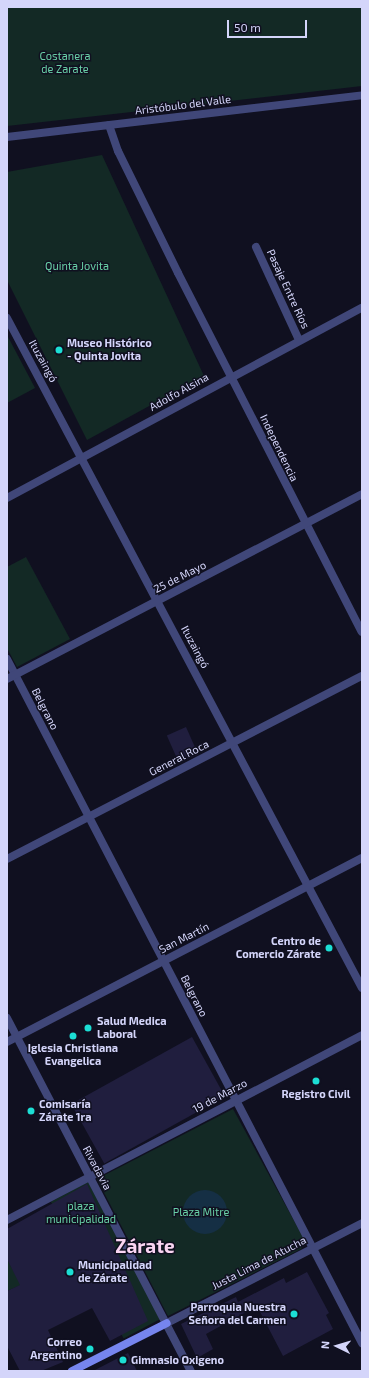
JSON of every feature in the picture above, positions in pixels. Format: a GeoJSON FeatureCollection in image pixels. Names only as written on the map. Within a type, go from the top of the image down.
{"type":"FeatureCollection","features":[{"type":"Feature","properties":{"kind":"street","name":"Aristóbulo del Valle"},"geometry":{"type":"LineString","coordinates":[[7,137],[362,95]]}},
{"type":"Feature","properties":{"kind":"street","name":"Independencia"},"geometry":{"type":"LineString","coordinates":[[109,125],[118,151],[178,273],[232,376],[305,525],[362,632]]}},
{"type":"Feature","properties":{"kind":"street","name":"Pasaje Entre Ríos"},"geometry":{"type":"LineString","coordinates":[[256,247],[299,340]]}},
{"type":"Feature","properties":{"kind":"street","name":"Adolfo Alsina"},"geometry":{"type":"LineString","coordinates":[[7,498],[299,340],[362,308]]}},
{"type":"Feature","properties":{"kind":"street","name":"Ituzaingó"},"geometry":{"type":"LineString","coordinates":[[7,318],[83,457],[362,988]]}},
{"type":"Feature","properties":{"kind":"street","name":"25 de Mayo"},"geometry":{"type":"LineString","coordinates":[[7,679],[362,494]]}},
{"type":"Feature","properties":{"kind":"street","name":"Belgrano"},"geometry":{"type":"LineString","coordinates":[[7,659],[362,1343]]}},
{"type":"Feature","properties":{"kind":"street","name":"General Roca"},"geometry":{"type":"LineString","coordinates":[[7,859],[362,676]]}},
{"type":"Feature","properties":{"kind":"street","name":"San Martín"},"geometry":{"type":"LineString","coordinates":[[7,1042],[362,858]]}},
{"type":"Feature","properties":{"kind":"street","name":"Rivadavia"},"geometry":{"type":"LineString","coordinates":[[7,1018],[89,1178],[191,1371]]}},
{"type":"Feature","properties":{"kind":"street","name":"19 de Marzo"},"geometry":{"type":"LineString","coordinates":[[7,1220],[362,1035]]}},
{"type":"Feature","properties":{"kind":"street","name":"Justa Lima de Atucha"},"geometry":{"type":"LineString","coordinates":[[167,1324],[313,1247],[362,1223]]}},
{"type":"Feature","properties":{"kind":"street"},"geometry":{"type":"LineString","coordinates":[[72,1371],[167,1324]]}},
{"type":"Feature","properties":{"kind":"green space","name":"Costanera de Zarate"},"geometry":{"type":"Polygon","coordinates":[[[7,7],[362,7],[362,86],[7,126],[7,7]]]}},
{"type":"Feature","properties":{"kind":"green space","name":"Quinta Jovita"},"geometry":{"type":"Polygon","coordinates":[[[102,155],[204,376],[87,440],[7,280],[7,172],[102,155]]]}},
{"type":"Feature","properties":{"kind":"green space"},"geometry":{"type":"Polygon","coordinates":[[[7,335],[35,388],[7,403],[7,335]]]}},
{"type":"Feature","properties":{"kind":"green space"},"geometry":{"type":"Polygon","coordinates":[[[26,557],[70,639],[17,667],[7,648],[7,567],[26,557]]]}},
{"type":"Feature","properties":{"kind":"green space","name":"Plaza Mitre"},"geometry":{"type":"Polygon","coordinates":[[[233,1109],[304,1239],[304,1244],[301,1249],[168,1316],[97,1179],[233,1109]]]}},
{"type":"Feature","properties":{"kind":"green space","name":"plaza municipalidad"},"geometry":{"type":"Polygon","coordinates":[[[88,1182],[161,1319],[124,1339],[51,1202],[88,1182]]]}},
{"type":"Feature","properties":{"kind":"green space"},"geometry":{"type":"Polygon","coordinates":[[[7,1259],[21,1285],[7,1291],[7,1259]]]}},
{"type":"Feature","properties":{"kind":"water"},"geometry":{"type":"Polygon","coordinates":[[[201,1190],[209,1190],[221,1196],[227,1208],[227,1216],[221,1228],[209,1234],[201,1234],[189,1228],[183,1216],[183,1208],[189,1196],[201,1190]]]}},
{"type":"Feature","properties":{"kind":"building"},"geometry":{"type":"Polygon","coordinates":[[[186,727],[198,754],[179,763],[167,736],[186,727]]]}},
{"type":"Feature","properties":{"kind":"building"},"geometry":{"type":"Polygon","coordinates":[[[192,1037],[225,1096],[104,1163],[71,1104],[192,1037]]]}},
{"type":"Feature","properties":{"kind":"building","name":"Municipalidad de Zárate"},"geometry":{"type":"Polygon","coordinates":[[[87,1184],[148,1321],[110,1341],[92,1308],[48,1330],[63,1362],[41,1371],[20,1371],[7,1346],[7,1291],[20,1285],[7,1259],[7,1229],[87,1184]]]}},
{"type":"Feature","properties":{"kind":"building","name":"Parroquia Nuestra Señora del Carmen"},"geometry":{"type":"Polygon","coordinates":[[[307,1272],[329,1313],[326,1315],[333,1329],[283,1356],[257,1306],[206,1334],[213,1349],[197,1358],[181,1324],[236,1297],[238,1302],[284,1278],[286,1283],[307,1272]]]}},
{"type":"Feature","properties":{"kind":"building","name":"Gimnasio Oxigeno"},"geometry":{"type":"Polygon","coordinates":[[[128,1353],[137,1371],[93,1371],[128,1353]]]}},
{"type":"Feature","properties":{"kind":"place","name":"Museo Histórico - Quinta Jovita"},"geometry":{"type":"Point","coordinates":[59,350]}},
{"type":"Feature","properties":{"kind":"place","name":"Centro de Comercio Zárate"},"geometry":{"type":"Point","coordinates":[329,948]}},
{"type":"Feature","properties":{"kind":"place","name":"Salud Medica Laboral"},"geometry":{"type":"Point","coordinates":[88,1028]}},
{"type":"Feature","properties":{"kind":"place","name":"Iglesia Christiana Evangelica"},"geometry":{"type":"Point","coordinates":[73,1036]}},
{"type":"Feature","properties":{"kind":"place","name":"Registro Civil"},"geometry":{"type":"Point","coordinates":[316,1081]}},
{"type":"Feature","properties":{"kind":"place","name":"Comisaría Zárate 1ra"},"geometry":{"type":"Point","coordinates":[31,1111]}},
{"type":"Feature","properties":{"kind":"place","name":"Municipalidad de Zárate"},"geometry":{"type":"Point","coordinates":[70,1272]}},
{"type":"Feature","properties":{"kind":"place","name":"Parroquia Nuestra Señora del Carmen"},"geometry":{"type":"Point","coordinates":[294,1314]}},
{"type":"Feature","properties":{"kind":"place","name":"Correo Argentino"},"geometry":{"type":"Point","coordinates":[90,1349]}},
{"type":"Feature","properties":{"kind":"place","name":"Gimnasio Oxigeno"},"geometry":{"type":"Point","coordinates":[123,1360]}},
{"type":"Feature","properties":{"kind":"district","name":"Zárate"},"geometry":{"type":"Point","coordinates":[145,1246]}}]}
